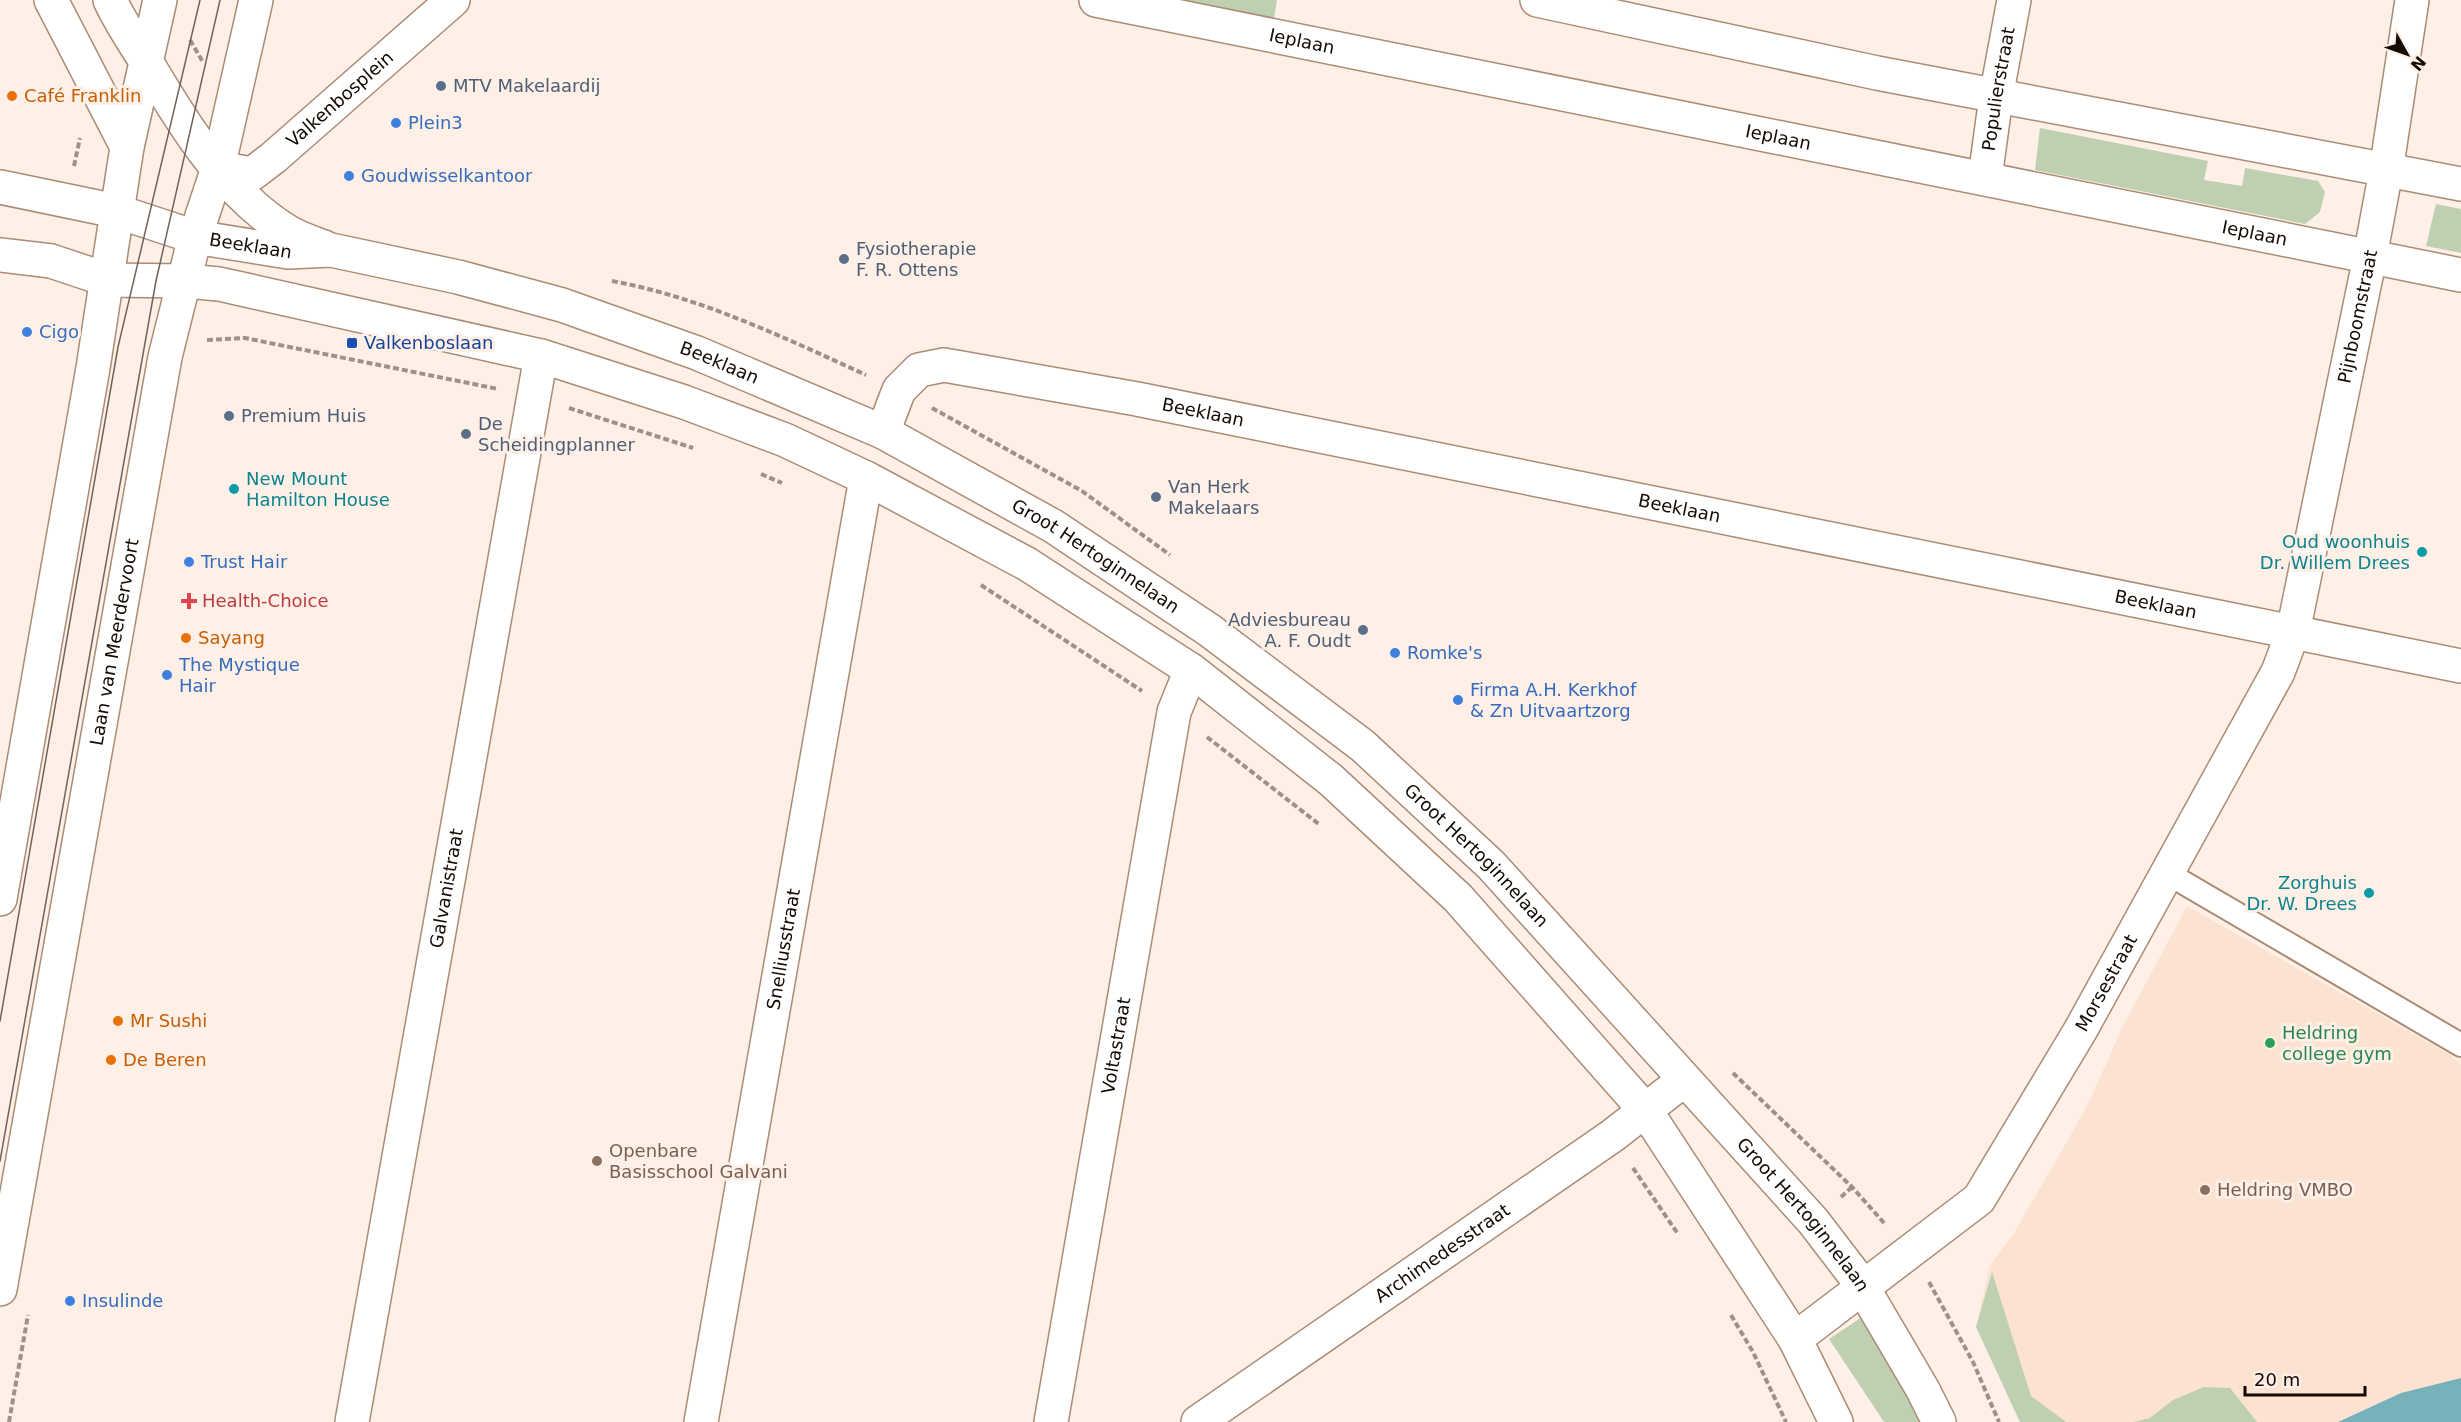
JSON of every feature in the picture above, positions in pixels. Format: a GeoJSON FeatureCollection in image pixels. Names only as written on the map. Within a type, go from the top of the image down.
{"type":"FeatureCollection","features":[{"type":"Feature","properties":{"kind":"street"},"geometry":{"type":"LineString","coordinates":[[51,0],[127,147]]}},
{"type":"Feature","properties":{"kind":"street"},"geometry":{"type":"LineString","coordinates":[[110,0],[189,133],[218,168],[246,198],[283,228],[331,250]]}},
{"type":"Feature","properties":{"kind":"street"},"geometry":{"type":"LineString","coordinates":[[0,898],[108,280],[116,211],[127,147],[160,0]]}},
{"type":"Feature","properties":{"kind":"street","name":"Laan van Meerdervoort"},"geometry":{"type":"LineString","coordinates":[[0,1289],[163,367],[195,237],[218,168],[256,0]]}},
{"type":"Feature","properties":{"kind":"street","name":"Valkenbosplein"},"geometry":{"type":"LineString","coordinates":[[218,168],[252,174],[453,0]]}},
{"type":"Feature","properties":{"kind":"street","name":"Ieplaan"},"geometry":{"type":"LineString","coordinates":[[1096,0],[2461,275]]}},
{"type":"Feature","properties":{"kind":"street"},"geometry":{"type":"LineString","coordinates":[[1537,0],[1996,97],[2461,184]]}},
{"type":"Feature","properties":{"kind":"street","name":"Populierstraat"},"geometry":{"type":"LineString","coordinates":[[1985,178],[1996,97],[2014,0]]}},
{"type":"Feature","properties":{"kind":"street","name":"Pijnboomstraat"},"geometry":{"type":"LineString","coordinates":[[2293,632],[2370,256],[2386,171],[2412,0]]}},
{"type":"Feature","properties":{"kind":"street","name":"Beeklaan"},"geometry":{"type":"LineString","coordinates":[[0,187],[116,211],[195,237],[288,252],[331,250],[458,277],[562,305],[697,353],[883,432],[898,390],[919,370],[944,365],[1137,399],[2461,666]]}},
{"type":"Feature","properties":{"kind":"street"},"geometry":{"type":"LineString","coordinates":[[0,255],[51,261],[108,280],[219,284],[542,356],[684,402],[785,440],[866,478],[1027,564],[1191,670],[1331,780],[1458,898],[1646,1111],[1795,1339],[1836,1422]]}},
{"type":"Feature","properties":{"kind":"street","name":"Galvanistraat"},"geometry":{"type":"LineString","coordinates":[[352,1422],[542,356]]}},
{"type":"Feature","properties":{"kind":"street","name":"Groot Hertoginnelaan"},"geometry":{"type":"LineString","coordinates":[[883,432],[1053,526],[1209,630],[1362,746],[1491,865],[1813,1221],[1862,1288],[1923,1390],[1939,1422]]}},
{"type":"Feature","properties":{"kind":"street","name":"Snelliusstraat"},"geometry":{"type":"LineString","coordinates":[[701,1422],[866,478]]}},
{"type":"Feature","properties":{"kind":"street","name":"Morsestraat"},"geometry":{"type":"LineString","coordinates":[[1795,1339],[1979,1199],[2080,1030],[2167,873],[2278,672],[2293,632]]}},
{"type":"Feature","properties":{"kind":"street","name":"Voltastraat"},"geometry":{"type":"LineString","coordinates":[[1051,1422],[1174,712],[1191,670]]}},
{"type":"Feature","properties":{"kind":"street","name":"Archimedesstraat"},"geometry":{"type":"LineString","coordinates":[[1198,1422],[1612,1136],[1684,1080]]}},
{"type":"Feature","properties":{"kind":"lane"},"geometry":{"type":"LineString","coordinates":[[2167,873],[2461,1045]]}},
{"type":"Feature","properties":{"kind":"path"},"geometry":{"type":"LineString","coordinates":[[975,582],[1174,712],[1321,826]]}},
{"type":"Feature","properties":{"kind":"path"},"geometry":{"type":"LineString","coordinates":[[1612,1136],[1683,1241]]}},
{"type":"Feature","properties":{"kind":"path"},"geometry":{"type":"LineString","coordinates":[[1852,1187],[1910,1251],[1944,1307],[1973,1362],[1999,1422]]}},
{"type":"Feature","properties":{"kind":"path"},"geometry":{"type":"LineString","coordinates":[[1727,1308],[1753,1352],[1786,1422]]}},
{"type":"Feature","properties":{"kind":"shaded area","name":"Heldring VMBO"},"geometry":{"type":"Polygon","coordinates":[[[2187,906],[2449,1054],[2461,1065],[2461,1378],[2401,1393],[2338,1422],[2020,1422],[1976,1327],[1990,1265],[2014,1233],[2090,1100],[2121,1030],[2187,906]]]}},
{"type":"Feature","properties":{"kind":"green space"},"geometry":{"type":"Polygon","coordinates":[[[1174,0],[1277,0],[1274,19],[1174,0]]]}},
{"type":"Feature","properties":{"kind":"green space"},"geometry":{"type":"Polygon","coordinates":[[[2040,128],[2208,161],[2204,180],[2242,186],[2245,168],[2318,181],[2325,192],[2320,212],[2305,224],[2035,170],[2040,128]]]}},
{"type":"Feature","properties":{"kind":"green space"},"geometry":{"type":"Polygon","coordinates":[[[2436,204],[2461,209],[2461,253],[2426,246],[2436,204]]]}},
{"type":"Feature","properties":{"kind":"green space"},"geometry":{"type":"Polygon","coordinates":[[[1992,1272],[2031,1396],[2066,1422],[2020,1422],[1976,1327],[1992,1272]]]}},
{"type":"Feature","properties":{"kind":"green space"},"geometry":{"type":"Polygon","coordinates":[[[1862,1317],[1908,1393],[1922,1422],[1884,1422],[1829,1339],[1862,1317]]]}},
{"type":"Feature","properties":{"kind":"green space"},"geometry":{"type":"Polygon","coordinates":[[[2204,1387],[2230,1388],[2257,1422],[2134,1422],[2150,1418],[2173,1400],[2204,1387]]]}},
{"type":"Feature","properties":{"kind":"water"},"geometry":{"type":"Polygon","coordinates":[[[2461,1378],[2461,1422],[2338,1422],[2401,1393],[2461,1378]]]}},
{"type":"Feature","properties":{"kind":"tram line"},"geometry":{"type":"LineString","coordinates":[[0,1021],[118,347],[200,0]]}},
{"type":"Feature","properties":{"kind":"tram line"},"geometry":{"type":"LineString","coordinates":[[0,1161],[156,281],[220,0]]}},
{"type":"Feature","properties":{"kind":"place","name":"MTV Makelaardij"},"geometry":{"type":"Point","coordinates":[441,86]}},
{"type":"Feature","properties":{"kind":"place","name":"Café Franklin"},"geometry":{"type":"Point","coordinates":[12,96]}},
{"type":"Feature","properties":{"kind":"place","name":"Plein3"},"geometry":{"type":"Point","coordinates":[396,123]}},
{"type":"Feature","properties":{"kind":"place","name":"Goudwisselkantoor"},"geometry":{"type":"Point","coordinates":[349,176]}},
{"type":"Feature","properties":{"kind":"place","name":"Fysiotherapie F. R. Ottens"},"geometry":{"type":"Point","coordinates":[844,259]}},
{"type":"Feature","properties":{"kind":"place","name":"Cigo"},"geometry":{"type":"Point","coordinates":[27,332]}},
{"type":"Feature","properties":{"kind":"place","name":"Valkenboslaan"},"geometry":{"type":"Point","coordinates":[352,343]}},
{"type":"Feature","properties":{"kind":"place","name":"Premium Huis"},"geometry":{"type":"Point","coordinates":[229,416]}},
{"type":"Feature","properties":{"kind":"place","name":"De Scheidingplanner"},"geometry":{"type":"Point","coordinates":[466,434]}},
{"type":"Feature","properties":{"kind":"place","name":"New Mount Hamilton House"},"geometry":{"type":"Point","coordinates":[234,489]}},
{"type":"Feature","properties":{"kind":"place","name":"Van Herk Makelaars"},"geometry":{"type":"Point","coordinates":[1156,497]}},
{"type":"Feature","properties":{"kind":"place","name":"Oud woonhuis Dr. Willem Drees"},"geometry":{"type":"Point","coordinates":[2422,552]}},
{"type":"Feature","properties":{"kind":"place","name":"Trust Hair"},"geometry":{"type":"Point","coordinates":[189,562]}},
{"type":"Feature","properties":{"kind":"place","name":"Health-Choice"},"geometry":{"type":"Point","coordinates":[189,601]}},
{"type":"Feature","properties":{"kind":"place","name":"Adviesbureau A. F. Oudt"},"geometry":{"type":"Point","coordinates":[1363,630]}},
{"type":"Feature","properties":{"kind":"place","name":"Sayang"},"geometry":{"type":"Point","coordinates":[186,638]}},
{"type":"Feature","properties":{"kind":"place","name":"Romke's"},"geometry":{"type":"Point","coordinates":[1395,653]}},
{"type":"Feature","properties":{"kind":"place","name":"The Mystique Hair"},"geometry":{"type":"Point","coordinates":[167,675]}},
{"type":"Feature","properties":{"kind":"place","name":"Firma A.H. Kerkhof & Zn Uitvaartzorg"},"geometry":{"type":"Point","coordinates":[1458,700]}},
{"type":"Feature","properties":{"kind":"place","name":"Zorghuis Dr. W. Drees"},"geometry":{"type":"Point","coordinates":[2369,893]}},
{"type":"Feature","properties":{"kind":"place","name":"Mr Sushi"},"geometry":{"type":"Point","coordinates":[118,1021]}},
{"type":"Feature","properties":{"kind":"place","name":"Heldring college gym"},"geometry":{"type":"Point","coordinates":[2270,1043]}},
{"type":"Feature","properties":{"kind":"place","name":"De Beren"},"geometry":{"type":"Point","coordinates":[111,1060]}},
{"type":"Feature","properties":{"kind":"place","name":"Openbare Basisschool Galvani"},"geometry":{"type":"Point","coordinates":[597,1161]}},
{"type":"Feature","properties":{"kind":"place","name":"Heldring VMBO"},"geometry":{"type":"Point","coordinates":[2205,1190]}},
{"type":"Feature","properties":{"kind":"place","name":"Insulinde"},"geometry":{"type":"Point","coordinates":[70,1301]}}]}
